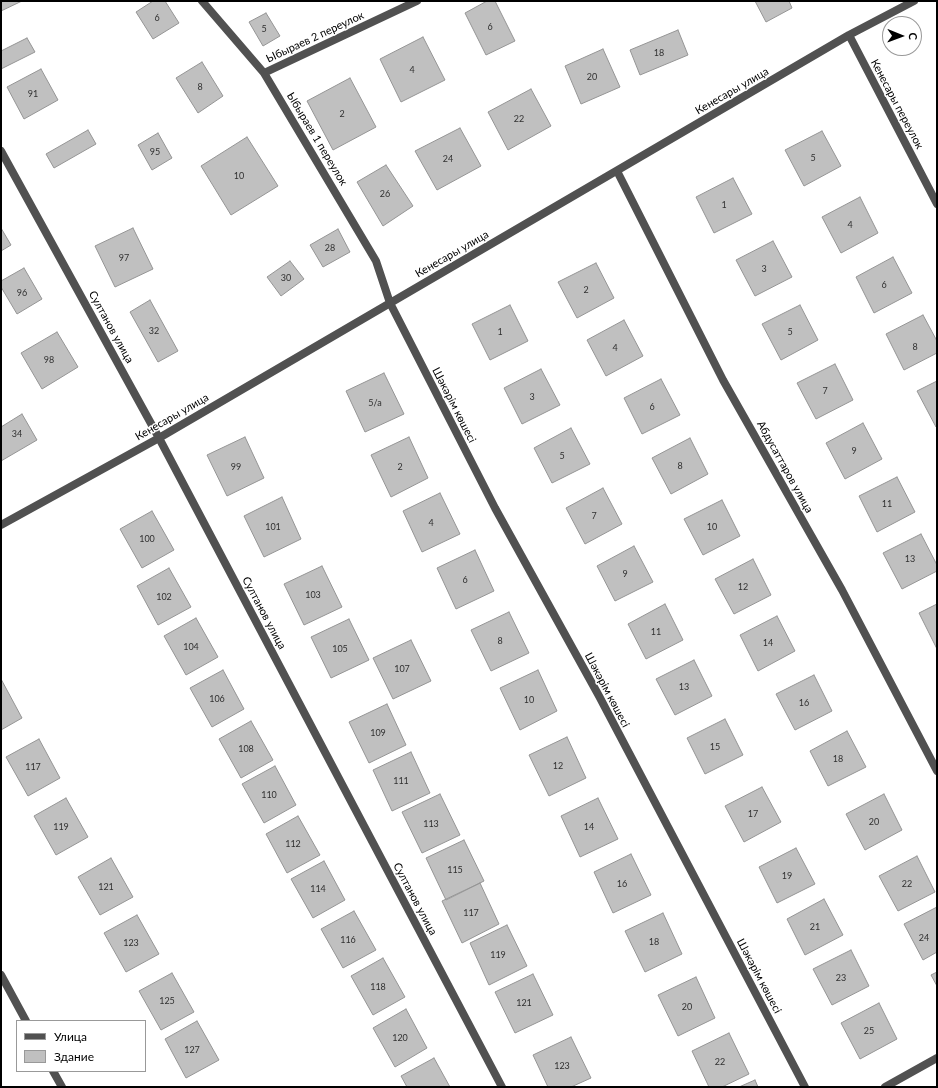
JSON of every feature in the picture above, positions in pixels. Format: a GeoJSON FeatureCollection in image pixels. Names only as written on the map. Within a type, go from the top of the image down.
{"type":"FeatureCollection","features":[{"type":"Feature","properties":{"kind":"street","name":"Ыбыраев 1 переулок"},"geometry":{"type":"LineString","coordinates":[[202,1],[264,72],[376,261],[390,303]]}},
{"type":"Feature","properties":{"kind":"street","name":"Ыбыраев 2 переулок"},"geometry":{"type":"LineString","coordinates":[[264,72],[417,1]]}},
{"type":"Feature","properties":{"kind":"street","name":"Кенесары улица"},"geometry":{"type":"LineString","coordinates":[[1,526],[159,438],[849,35],[914,1]]}},
{"type":"Feature","properties":{"kind":"street","name":"Кенесары переулок"},"geometry":{"type":"LineString","coordinates":[[849,35],[937,204]]}},
{"type":"Feature","properties":{"kind":"street","name":"Султанов улица"},"geometry":{"type":"LineString","coordinates":[[1,151],[159,438],[502,1087]]}},
{"type":"Feature","properties":{"kind":"street","name":"Абдусаттаров улица"},"geometry":{"type":"LineString","coordinates":[[617,171],[724,380],[842,590],[937,771]]}},
{"type":"Feature","properties":{"kind":"street","name":"Шәкәрім көшесі"},"geometry":{"type":"LineString","coordinates":[[390,303],[494,508],[599,696],[805,1087]]}},
{"type":"Feature","properties":{"kind":"street"},"geometry":{"type":"LineString","coordinates":[[1,975],[25,1020]]}},
{"type":"Feature","properties":{"kind":"street"},"geometry":{"type":"LineString","coordinates":[[885,1087],[937,1058]]}},
{"type":"Feature","properties":{"kind":"street"},"geometry":{"type":"LineString","coordinates":[[54,1072],[62,1087]]}},
{"type":"Feature","properties":{"kind":"building"},"geometry":{"type":"Polygon","coordinates":[[[1,1],[22,1],[1,11],[1,1]]]}},
{"type":"Feature","properties":{"kind":"building"},"geometry":{"type":"Polygon","coordinates":[[[153,1],[165,1],[179,23],[153,39],[136,12],[153,1]]]}},
{"type":"Feature","properties":{"kind":"building"},"geometry":{"type":"Polygon","coordinates":[[[487,1],[495,1],[515,41],[486,55],[465,13],[487,1]]]}},
{"type":"Feature","properties":{"kind":"building"},"geometry":{"type":"Polygon","coordinates":[[[755,1],[789,1],[792,8],[766,22],[755,1]]]}},
{"type":"Feature","properties":{"kind":"building"},"geometry":{"type":"Polygon","coordinates":[[[266,13],[280,36],[263,46],[249,22],[266,13]]]}},
{"type":"Feature","properties":{"kind":"building"},"geometry":{"type":"Polygon","coordinates":[[[678,30],[688,55],[640,75],[630,50],[678,30]]]}},
{"type":"Feature","properties":{"kind":"building"},"geometry":{"type":"Polygon","coordinates":[[[423,37],[445,80],[401,102],[380,59],[423,37]]]}},
{"type":"Feature","properties":{"kind":"building"},"geometry":{"type":"Polygon","coordinates":[[[27,38],[35,52],[1,69],[1,51],[27,38]]]}},
{"type":"Feature","properties":{"kind":"building"},"geometry":{"type":"Polygon","coordinates":[[[603,49],[620,87],[581,104],[565,66],[603,49]]]}},
{"type":"Feature","properties":{"kind":"building"},"geometry":{"type":"Polygon","coordinates":[[[202,62],[223,96],[198,113],[176,78],[202,62]]]}},
{"type":"Feature","properties":{"kind":"building"},"geometry":{"type":"Polygon","coordinates":[[[41,69],[58,100],[24,119],[7,87],[41,69]]]}},
{"type":"Feature","properties":{"kind":"building"},"geometry":{"type":"Polygon","coordinates":[[[350,78],[376,127],[333,150],[307,101],[350,78]]]}},
{"type":"Feature","properties":{"kind":"building"},"geometry":{"type":"Polygon","coordinates":[[[531,89],[551,126],[508,150],[488,112],[531,89]]]}},
{"type":"Feature","properties":{"kind":"building"},"geometry":{"type":"Polygon","coordinates":[[[460,128],[481,166],[437,190],[415,151],[460,128]]]}},
{"type":"Feature","properties":{"kind":"building"},"geometry":{"type":"Polygon","coordinates":[[[88,130],[96,144],[54,168],[46,154],[88,130]]]}},
{"type":"Feature","properties":{"kind":"building"},"geometry":{"type":"Polygon","coordinates":[[[822,131],[841,166],[804,186],[785,150],[822,131]]]}},
{"type":"Feature","properties":{"kind":"building"},"geometry":{"type":"Polygon","coordinates":[[[158,133],[172,158],[152,170],[138,145],[158,133]]]}},
{"type":"Feature","properties":{"kind":"building"},"geometry":{"type":"Polygon","coordinates":[[[247,137],[278,186],[231,215],[201,166],[247,137]]]}},
{"type":"Feature","properties":{"kind":"building"},"geometry":{"type":"Polygon","coordinates":[[[386,165],[413,206],[383,226],[357,182],[386,165]]]}},
{"type":"Feature","properties":{"kind":"building"},"geometry":{"type":"Polygon","coordinates":[[[733,178],[752,214],[714,233],[696,197],[733,178]]]}},
{"type":"Feature","properties":{"kind":"building"},"geometry":{"type":"Polygon","coordinates":[[[860,197],[878,233],[841,253],[822,217],[860,197]]]}},
{"type":"Feature","properties":{"kind":"building"},"geometry":{"type":"Polygon","coordinates":[[[1,228],[11,245],[1,251],[1,228]]]}},
{"type":"Feature","properties":{"kind":"building"},"geometry":{"type":"Polygon","coordinates":[[[133,228],[153,269],[115,287],[95,246],[133,228]]]}},
{"type":"Feature","properties":{"kind":"building"},"geometry":{"type":"Polygon","coordinates":[[[338,229],[350,252],[323,267],[310,245],[338,229]]]}},
{"type":"Feature","properties":{"kind":"building"},"geometry":{"type":"Polygon","coordinates":[[[773,241],[792,277],[755,296],[736,260],[773,241]]]}},
{"type":"Feature","properties":{"kind":"building"},"geometry":{"type":"Polygon","coordinates":[[[893,257],[912,293],[874,313],[856,277],[893,257]]]}},
{"type":"Feature","properties":{"kind":"building"},"geometry":{"type":"Polygon","coordinates":[[[290,261],[304,279],[281,296],[267,277],[290,261]]]}},
{"type":"Feature","properties":{"kind":"building"},"geometry":{"type":"Polygon","coordinates":[[[596,263],[614,298],[577,318],[558,282],[596,263]]]}},
{"type":"Feature","properties":{"kind":"building"},"geometry":{"type":"Polygon","coordinates":[[[24,268],[42,299],[17,314],[1,287],[1,281],[24,268]]]}},
{"type":"Feature","properties":{"kind":"building"},"geometry":{"type":"Polygon","coordinates":[[[150,300],[178,351],[158,362],[130,312],[150,300]]]}},
{"type":"Feature","properties":{"kind":"building"},"geometry":{"type":"Polygon","coordinates":[[[510,305],[528,341],[490,360],[472,324],[510,305]]]}},
{"type":"Feature","properties":{"kind":"building"},"geometry":{"type":"Polygon","coordinates":[[[800,305],[818,340],[781,360],[762,324],[800,305]]]}},
{"type":"Feature","properties":{"kind":"building"},"geometry":{"type":"Polygon","coordinates":[[[923,315],[937,341],[937,353],[904,370],[886,334],[923,315]]]}},
{"type":"Feature","properties":{"kind":"building"},"geometry":{"type":"Polygon","coordinates":[[[624,320],[643,356],[606,376],[587,340],[624,320]]]}},
{"type":"Feature","properties":{"kind":"building"},"geometry":{"type":"Polygon","coordinates":[[[57,332],[78,367],[42,389],[21,353],[57,332]]]}},
{"type":"Feature","properties":{"kind":"building"},"geometry":{"type":"Polygon","coordinates":[[[835,364],[853,400],[816,419],[797,383],[835,364]]]}},
{"type":"Feature","properties":{"kind":"building"},"geometry":{"type":"Polygon","coordinates":[[[541,369],[560,405],[522,424],[504,388],[541,369]]]}},
{"type":"Feature","properties":{"kind":"building"},"geometry":{"type":"Polygon","coordinates":[[[384,373],[404,414],[365,432],[346,391],[384,373]]]}},
{"type":"Feature","properties":{"kind":"building"},"geometry":{"type":"Polygon","coordinates":[[[661,379],[680,415],[642,434],[624,398],[661,379]]]}},
{"type":"Feature","properties":{"kind":"building"},"geometry":{"type":"Polygon","coordinates":[[[937,381],[937,427],[936,427],[917,391],[937,381]]]}},
{"type":"Feature","properties":{"kind":"building"},"geometry":{"type":"Polygon","coordinates":[[[22,414],[37,440],[1,461],[1,427],[22,414]]]}},
{"type":"Feature","properties":{"kind":"building"},"geometry":{"type":"Polygon","coordinates":[[[863,423],[882,459],[845,479],[826,443],[863,423]]]}},
{"type":"Feature","properties":{"kind":"building"},"geometry":{"type":"Polygon","coordinates":[[[571,428],[590,464],[552,483],[534,448],[571,428]]]}},
{"type":"Feature","properties":{"kind":"building"},"geometry":{"type":"Polygon","coordinates":[[[245,437],[264,478],[227,496],[207,455],[245,437]]]}},
{"type":"Feature","properties":{"kind":"building"},"geometry":{"type":"Polygon","coordinates":[[[409,437],[428,478],[391,497],[371,455],[409,437]]]}},
{"type":"Feature","properties":{"kind":"building"},"geometry":{"type":"Polygon","coordinates":[[[690,438],[708,474],[671,494],[652,458],[690,438]]]}},
{"type":"Feature","properties":{"kind":"building"},"geometry":{"type":"Polygon","coordinates":[[[897,477],[915,512],[877,532],[859,496],[897,477]]]}},
{"type":"Feature","properties":{"kind":"building"},"geometry":{"type":"Polygon","coordinates":[[[603,488],[622,524],[585,544],[566,508],[603,488]]]}},
{"type":"Feature","properties":{"kind":"building"},"geometry":{"type":"Polygon","coordinates":[[[440,493],[460,534],[422,552],[403,511],[440,493]]]}},
{"type":"Feature","properties":{"kind":"building"},"geometry":{"type":"Polygon","coordinates":[[[282,497],[301,539],[264,557],[244,516],[282,497]]]}},
{"type":"Feature","properties":{"kind":"building"},"geometry":{"type":"Polygon","coordinates":[[[722,500],[740,536],[703,555],[684,519],[722,500]]]}},
{"type":"Feature","properties":{"kind":"building"},"geometry":{"type":"Polygon","coordinates":[[[152,511],[174,550],[142,568],[120,529],[152,511]]]}},
{"type":"Feature","properties":{"kind":"building"},"geometry":{"type":"Polygon","coordinates":[[[921,534],[937,565],[937,571],[902,589],[883,553],[921,534]]]}},
{"type":"Feature","properties":{"kind":"building"},"geometry":{"type":"Polygon","coordinates":[[[634,546],[653,582],[615,601],[597,566],[634,546]]]}},
{"type":"Feature","properties":{"kind":"building"},"geometry":{"type":"Polygon","coordinates":[[[475,550],[494,591],[456,609],[437,568],[475,550]]]}},
{"type":"Feature","properties":{"kind":"building"},"geometry":{"type":"Polygon","coordinates":[[[753,559],[771,595],[734,614],[715,579],[753,559]]]}},
{"type":"Feature","properties":{"kind":"building"},"geometry":{"type":"Polygon","coordinates":[[[322,566],[342,607],[304,625],[284,584],[322,566]]]}},
{"type":"Feature","properties":{"kind":"building"},"geometry":{"type":"Polygon","coordinates":[[[169,568],[191,607],[158,625],[137,586],[169,568]]]}},
{"type":"Feature","properties":{"kind":"building"},"geometry":{"type":"Polygon","coordinates":[[[665,604],[683,640],[646,659],[628,624],[665,604]]]}},
{"type":"Feature","properties":{"kind":"building"},"geometry":{"type":"Polygon","coordinates":[[[937,604],[937,649],[919,613],[937,604]]]}},
{"type":"Feature","properties":{"kind":"building"},"geometry":{"type":"Polygon","coordinates":[[[509,612],[529,653],[491,671],[471,630],[509,612]]]}},
{"type":"Feature","properties":{"kind":"building"},"geometry":{"type":"Polygon","coordinates":[[[777,616],[795,651],[758,671],[740,635],[777,616]]]}},
{"type":"Feature","properties":{"kind":"building"},"geometry":{"type":"Polygon","coordinates":[[[196,618],[218,657],[186,675],[164,636],[196,618]]]}},
{"type":"Feature","properties":{"kind":"building"},"geometry":{"type":"Polygon","coordinates":[[[349,619],[369,660],[331,678],[311,637],[349,619]]]}},
{"type":"Feature","properties":{"kind":"building"},"geometry":{"type":"Polygon","coordinates":[[[411,640],[431,681],[393,699],[373,658],[411,640]]]}},
{"type":"Feature","properties":{"kind":"building"},"geometry":{"type":"Polygon","coordinates":[[[694,660],[712,696],[675,715],[656,679],[694,660]]]}},
{"type":"Feature","properties":{"kind":"building"},"geometry":{"type":"Polygon","coordinates":[[[223,670],[244,709],[212,727],[190,688],[223,670]]]}},
{"type":"Feature","properties":{"kind":"building"},"geometry":{"type":"Polygon","coordinates":[[[538,670],[557,711],[520,730],[500,688],[538,670]]]}},
{"type":"Feature","properties":{"kind":"building"},"geometry":{"type":"Polygon","coordinates":[[[814,675],[832,711],[795,730],[776,694],[814,675]]]}},
{"type":"Feature","properties":{"kind":"building"},"geometry":{"type":"Polygon","coordinates":[[[1,679],[22,718],[1,730],[1,679]]]}},
{"type":"Feature","properties":{"kind":"building"},"geometry":{"type":"Polygon","coordinates":[[[387,704],[406,745],[369,763],[349,722],[387,704]]]}},
{"type":"Feature","properties":{"kind":"building"},"geometry":{"type":"Polygon","coordinates":[[[725,719],[743,755],[705,774],[687,738],[725,719]]]}},
{"type":"Feature","properties":{"kind":"building"},"geometry":{"type":"Polygon","coordinates":[[[251,721],[273,760],[241,778],[219,739],[251,721]]]}},
{"type":"Feature","properties":{"kind":"building"},"geometry":{"type":"Polygon","coordinates":[[[847,731],[866,767],[828,786],[810,751],[847,731]]]}},
{"type":"Feature","properties":{"kind":"building"},"geometry":{"type":"Polygon","coordinates":[[[567,737],[586,778],[549,796],[529,755],[567,737]]]}},
{"type":"Feature","properties":{"kind":"building"},"geometry":{"type":"Polygon","coordinates":[[[39,739],[60,778],[28,796],[6,757],[39,739]]]}},
{"type":"Feature","properties":{"kind":"building"},"geometry":{"type":"Polygon","coordinates":[[[411,752],[430,793],[392,811],[373,770],[411,752]]]}},
{"type":"Feature","properties":{"kind":"building"},"geometry":{"type":"Polygon","coordinates":[[[275,766],[296,805],[264,823],[242,784],[275,766]]]}},
{"type":"Feature","properties":{"kind":"building"},"geometry":{"type":"Polygon","coordinates":[[[762,787],[781,822],[744,842],[725,806],[762,787]]]}},
{"type":"Feature","properties":{"kind":"building"},"geometry":{"type":"Polygon","coordinates":[[[440,794],[460,835],[422,853],[402,812],[440,794]]]}},
{"type":"Feature","properties":{"kind":"building"},"geometry":{"type":"Polygon","coordinates":[[[884,794],[902,830],[865,850],[846,814],[884,794]]]}},
{"type":"Feature","properties":{"kind":"building"},"geometry":{"type":"Polygon","coordinates":[[[66,798],[88,837],[56,855],[34,816],[66,798]]]}},
{"type":"Feature","properties":{"kind":"building"},"geometry":{"type":"Polygon","coordinates":[[[598,798],[618,839],[580,857],[561,816],[598,798]]]}},
{"type":"Feature","properties":{"kind":"building"},"geometry":{"type":"Polygon","coordinates":[[[298,816],[320,855],[287,873],[266,834],[298,816]]]}},
{"type":"Feature","properties":{"kind":"building"},"geometry":{"type":"Polygon","coordinates":[[[464,840],[484,881],[446,900],[426,858],[464,840]]]}},
{"type":"Feature","properties":{"kind":"building"},"geometry":{"type":"Polygon","coordinates":[[[796,848],[815,884],[777,903],[759,867],[796,848]]]}},
{"type":"Feature","properties":{"kind":"building"},"geometry":{"type":"Polygon","coordinates":[[[631,854],[651,895],[613,913],[594,872],[631,854]]]}},
{"type":"Feature","properties":{"kind":"building"},"geometry":{"type":"Polygon","coordinates":[[[917,856],[935,892],[898,911],[879,876],[917,856]]]}},
{"type":"Feature","properties":{"kind":"building"},"geometry":{"type":"Polygon","coordinates":[[[111,858],[133,897],[100,915],[78,877],[111,858]]]}},
{"type":"Feature","properties":{"kind":"building"},"geometry":{"type":"Polygon","coordinates":[[[324,861],[345,900],[313,918],[291,879],[324,861]]]}},
{"type":"Feature","properties":{"kind":"building"},"geometry":{"type":"Polygon","coordinates":[[[480,883],[499,924],[462,943],[442,901],[480,883]]]}},
{"type":"Feature","properties":{"kind":"building"},"geometry":{"type":"Polygon","coordinates":[[[824,899],[843,935],[805,955],[787,919],[824,899]]]}},
{"type":"Feature","properties":{"kind":"building"},"geometry":{"type":"Polygon","coordinates":[[[937,907],[937,952],[923,960],[904,924],[937,907]]]}},
{"type":"Feature","properties":{"kind":"building"},"geometry":{"type":"Polygon","coordinates":[[[354,911],[376,950],[343,968],[321,929],[354,911]]]}},
{"type":"Feature","properties":{"kind":"building"},"geometry":{"type":"Polygon","coordinates":[[[663,913],[682,954],[645,972],[625,931],[663,913]]]}},
{"type":"Feature","properties":{"kind":"building"},"geometry":{"type":"Polygon","coordinates":[[[137,915],[159,954],[126,972],[104,933],[137,915]]]}},
{"type":"Feature","properties":{"kind":"building"},"geometry":{"type":"Polygon","coordinates":[[[507,925],[527,966],[489,985],[470,943],[507,925]]]}},
{"type":"Feature","properties":{"kind":"building"},"geometry":{"type":"Polygon","coordinates":[[[851,950],[869,986],[832,1005],[813,969],[851,950]]]}},
{"type":"Feature","properties":{"kind":"building"},"geometry":{"type":"Polygon","coordinates":[[[383,958],[405,997],[373,1015],[351,976],[383,958]]]}},
{"type":"Feature","properties":{"kind":"building"},"geometry":{"type":"Polygon","coordinates":[[[937,972],[937,986],[931,975],[937,972]]]}},
{"type":"Feature","properties":{"kind":"building"},"geometry":{"type":"Polygon","coordinates":[[[172,973],[194,1012],[161,1030],[139,991],[172,973]]]}},
{"type":"Feature","properties":{"kind":"building"},"geometry":{"type":"Polygon","coordinates":[[[533,974],[553,1015],[515,1033],[495,992],[533,974]]]}},
{"type":"Feature","properties":{"kind":"building"},"geometry":{"type":"Polygon","coordinates":[[[696,977],[715,1018],[678,1036],[658,995],[696,977]]]}},
{"type":"Feature","properties":{"kind":"building"},"geometry":{"type":"Polygon","coordinates":[[[879,1003],[897,1039],[860,1059],[841,1023],[879,1003]]]}},
{"type":"Feature","properties":{"kind":"building"},"geometry":{"type":"Polygon","coordinates":[[[406,1009],[427,1048],[395,1067],[373,1028],[406,1009]]]}},
{"type":"Feature","properties":{"kind":"building"},"geometry":{"type":"Polygon","coordinates":[[[197,1021],[219,1060],[186,1078],[165,1039],[197,1021]]]}},
{"type":"Feature","properties":{"kind":"building"},"geometry":{"type":"Polygon","coordinates":[[[729,1033],[749,1074],[722,1087],[709,1087],[692,1051],[729,1033]]]}},
{"type":"Feature","properties":{"kind":"building"},"geometry":{"type":"Polygon","coordinates":[[[571,1037],[591,1078],[571,1087],[548,1087],[533,1055],[571,1037]]]}},
{"type":"Feature","properties":{"kind":"building"},"geometry":{"type":"Polygon","coordinates":[[[434,1058],[450,1087],[407,1087],[401,1076],[434,1058]]]}},
{"type":"Feature","properties":{"kind":"building"},"geometry":{"type":"Polygon","coordinates":[[[755,1080],[758,1087],[739,1087],[755,1080]]]}}]}
